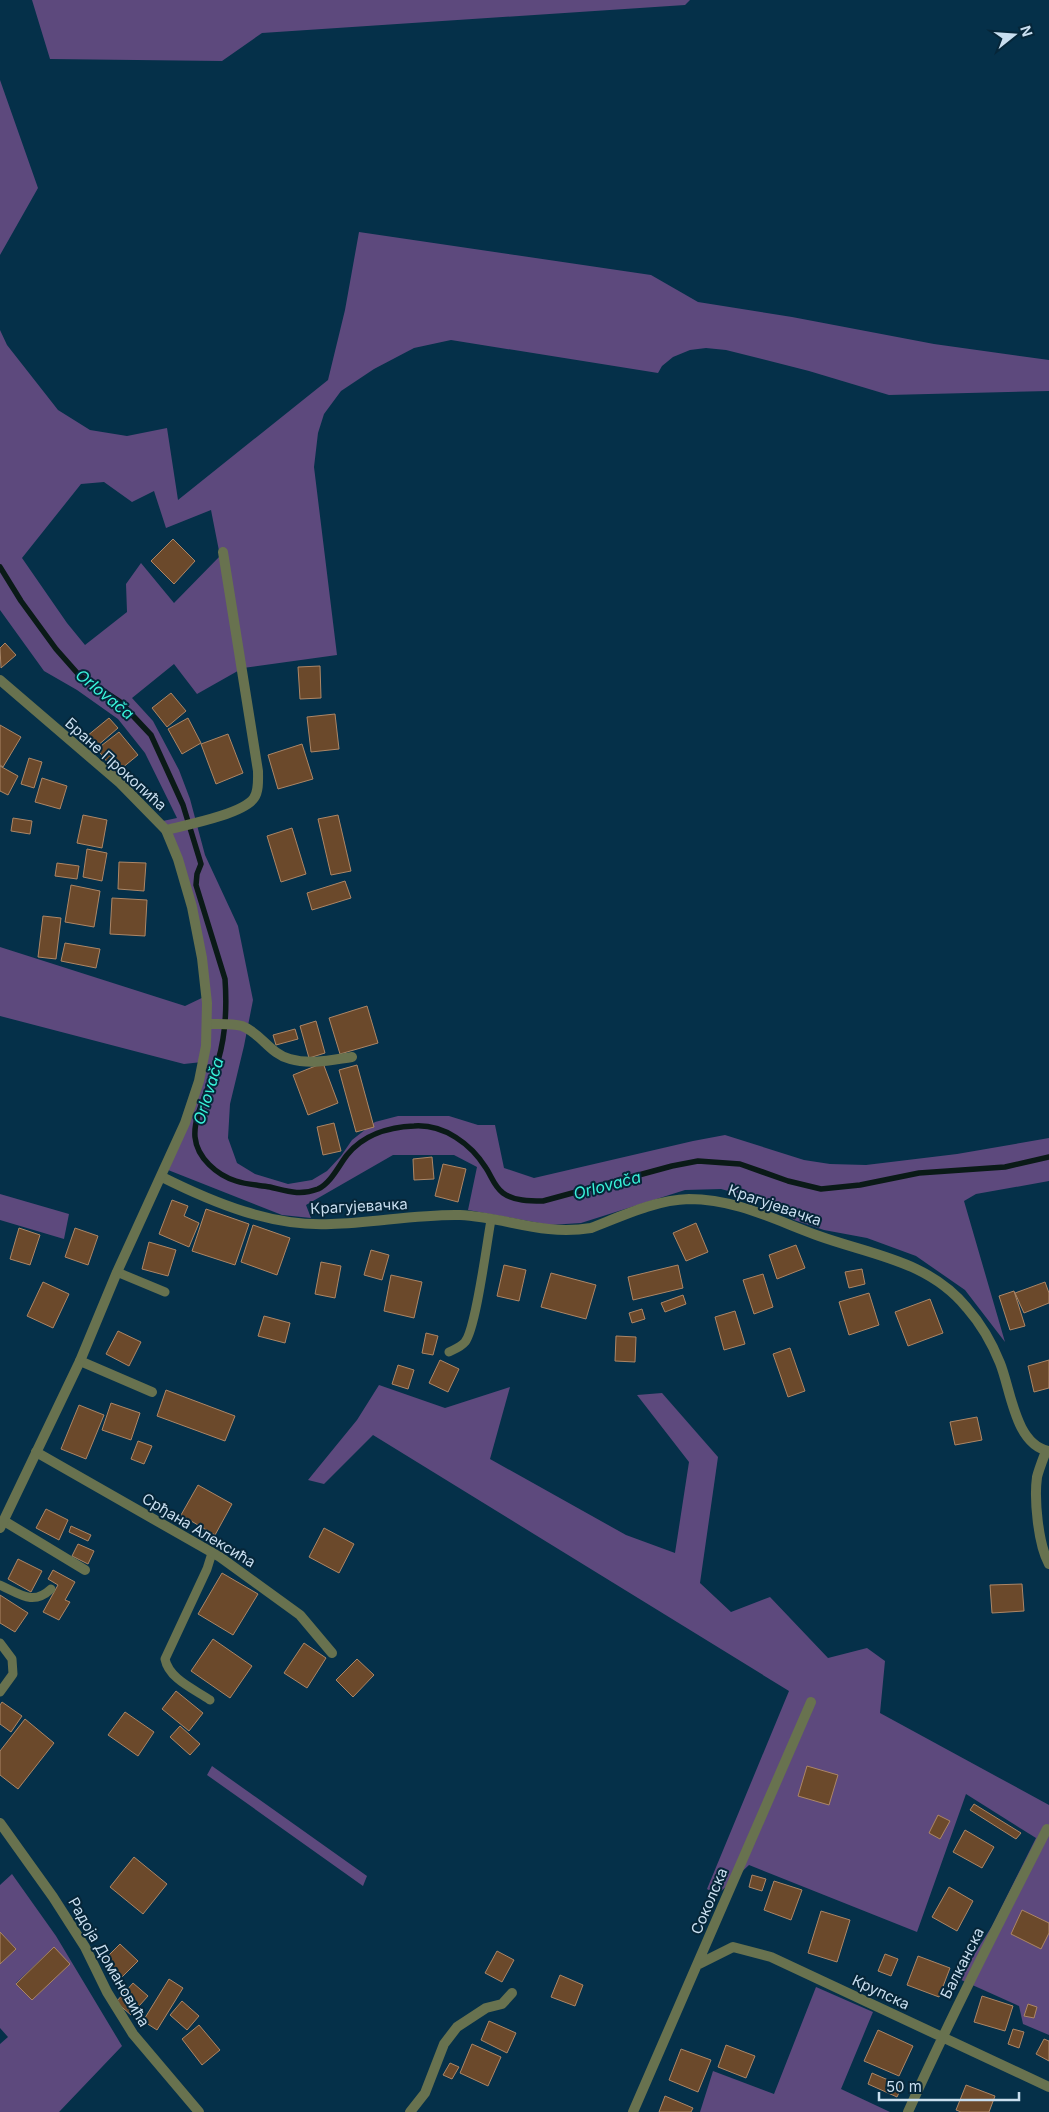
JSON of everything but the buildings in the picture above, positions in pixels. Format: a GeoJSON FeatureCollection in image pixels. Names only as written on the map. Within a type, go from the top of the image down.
{"type":"FeatureCollection","features":[{"type":"Feature","properties":{"kind":"street"},"geometry":{"type":"LineString","coordinates":[[166,830],[212,818],[245,805],[254,798],[257,786],[258,771],[223,552]]}},
{"type":"Feature","properties":{"kind":"street","name":"Бране Прокопића"},"geometry":{"type":"LineString","coordinates":[[0,680],[120,783],[166,830],[178,859],[192,906],[206,994],[206,1046],[199,1081],[186,1123],[162,1177]]}},
{"type":"Feature","properties":{"kind":"street"},"geometry":{"type":"LineString","coordinates":[[207,1024],[242,1026],[252,1032],[276,1053],[288,1059],[316,1062],[352,1057]]}},
{"type":"Feature","properties":{"kind":"street"},"geometry":{"type":"LineString","coordinates":[[85,1570],[2,1524],[80,1360],[117,1272],[162,1177]]}},
{"type":"Feature","properties":{"kind":"street","name":"Крагујевачка"},"geometry":{"type":"LineString","coordinates":[[162,1177],[238,1210],[296,1223],[330,1224],[458,1215],[533,1228],[579,1230],[591,1228],[672,1200],[716,1200],[742,1206],[826,1238],[903,1262],[949,1290],[975,1318],[1001,1364],[1028,1440],[1048,1451],[1037,1477],[1037,1502],[1039,1528],[1049,1564]]}},
{"type":"Feature","properties":{"kind":"street"},"geometry":{"type":"LineString","coordinates":[[80,1360],[152,1392]]}},
{"type":"Feature","properties":{"kind":"street","name":"Срђана Алексића"},"geometry":{"type":"LineString","coordinates":[[36,1452],[212,1553],[300,1615],[324,1641],[332,1653]]}},
{"type":"Feature","properties":{"kind":"street","name":"Соколска"},"geometry":{"type":"LineString","coordinates":[[633,2112],[699,1964],[811,1702]]}},
{"type":"Feature","properties":{"kind":"street","name":"Радоја Домановића"},"geometry":{"type":"LineString","coordinates":[[0,1823],[53,1897],[85,1947],[107,1992],[133,2034],[199,2112]]}},
{"type":"Feature","properties":{"kind":"street","name":"Балканска"},"geometry":{"type":"LineString","coordinates":[[908,2112],[942,2037],[1047,1830]]}},
{"type":"Feature","properties":{"kind":"street","name":"Крупска"},"geometry":{"type":"LineString","coordinates":[[699,1964],[733,1947],[771,1956],[1049,2087]]}},
{"type":"Feature","properties":{"kind":"street"},"geometry":{"type":"LineString","coordinates":[[410,2112],[424,2093],[444,2044],[457,2027],[486,2008],[502,2004],[512,1993]]}},
{"type":"Feature","properties":{"kind":"lane"},"geometry":{"type":"LineString","coordinates":[[449,1352],[457,1349],[466,1341],[473,1324],[491,1220]]}},
{"type":"Feature","properties":{"kind":"lane"},"geometry":{"type":"LineString","coordinates":[[117,1272],[165,1292]]}},
{"type":"Feature","properties":{"kind":"lane"},"geometry":{"type":"LineString","coordinates":[[210,1700],[173,1675],[167,1669],[165,1659],[207,1569],[212,1553]]}},
{"type":"Feature","properties":{"kind":"lane"},"geometry":{"type":"LineString","coordinates":[[0,1585],[33,1599],[43,1597],[51,1589]]}},
{"type":"Feature","properties":{"kind":"lane"},"geometry":{"type":"LineString","coordinates":[[0,1643],[12,1659],[12,1674],[0,1692]]}},
{"type":"Feature","properties":{"kind":"shaded area"},"geometry":{"type":"Polygon","coordinates":[[[32,0],[690,0],[685,5],[262,33],[222,61],[50,59],[32,0]]]}},
{"type":"Feature","properties":{"kind":"shaded area"},"geometry":{"type":"Polygon","coordinates":[[[0,80],[38,188],[0,255],[0,80]]]}},
{"type":"Feature","properties":{"kind":"shaded area"},"geometry":{"type":"Polygon","coordinates":[[[359,232],[651,275],[698,302],[792,317],[934,344],[1049,360],[1049,391],[889,395],[809,371],[726,350],[706,348],[690,350],[673,357],[662,366],[658,373],[451,340],[414,348],[374,369],[341,391],[324,414],[318,433],[314,467],[337,655],[243,668],[197,694],[174,664],[132,698],[153,721],[179,770],[190,799],[205,855],[238,926],[253,1000],[230,1104],[228,1138],[237,1163],[255,1174],[288,1184],[312,1180],[327,1171],[352,1140],[375,1122],[398,1116],[449,1116],[478,1125],[495,1125],[504,1168],[534,1178],[725,1135],[804,1160],[830,1164],[866,1165],[957,1154],[1049,1138],[1049,1181],[976,1194],[964,1201],[1005,1342],[965,1290],[916,1256],[867,1238],[824,1230],[794,1220],[765,1201],[721,1189],[685,1190],[581,1223],[550,1225],[468,1210],[477,1167],[454,1155],[393,1155],[306,1205],[311,1218],[282,1215],[163,1168],[187,1110],[202,1062],[184,1064],[0,1016],[0,947],[185,1006],[208,995],[193,907],[158,822],[177,818],[145,753],[118,719],[77,690],[44,671],[0,610],[0,330],[7,345],[58,410],[90,430],[127,436],[167,428],[178,500],[328,380],[345,310],[359,232]],[[104,482],[81,484],[22,558],[67,623],[85,645],[127,612],[126,584],[141,563],[174,603],[220,556],[211,510],[166,528],[154,491],[132,502],[104,482]]]}},
{"type":"Feature","properties":{"kind":"shaded area"},"geometry":{"type":"Polygon","coordinates":[[[0,1194],[69,1214],[64,1239],[0,1220],[0,1194]]]}},
{"type":"Feature","properties":{"kind":"shaded area"},"geometry":{"type":"Polygon","coordinates":[[[379,1385],[445,1408],[510,1387],[490,1459],[626,1535],[675,1553],[689,1462],[637,1395],[662,1393],[718,1457],[700,1583],[731,1612],[770,1597],[828,1658],[867,1648],[885,1661],[880,1713],[1049,1805],[1049,2035],[1023,2024],[1019,2006],[959,1979],[992,1926],[1036,1838],[966,1794],[917,1932],[749,1865],[717,1895],[707,1889],[789,1691],[373,1435],[324,1484],[308,1480],[357,1420],[379,1385]]]}},
{"type":"Feature","properties":{"kind":"shaded area"},"geometry":{"type":"Polygon","coordinates":[[[212,1766],[367,1876],[363,1886],[207,1775],[212,1766]]]}},
{"type":"Feature","properties":{"kind":"shaded area"},"geometry":{"type":"Polygon","coordinates":[[[12,1874],[56,1936],[122,2046],[59,2112],[0,2112],[0,2044],[8,2037],[0,2028],[0,1964],[16,1949],[0,1932],[0,1885],[12,1874]],[[53,1948],[16,1983],[32,2000],[69,1964],[53,1948]]]}},
{"type":"Feature","properties":{"kind":"shaded area"},"geometry":{"type":"Polygon","coordinates":[[[816,1987],[873,2012],[841,2089],[890,2112],[700,2112],[713,2071],[774,2094],[816,1987]]]}},
{"type":"Feature","properties":{"kind":"waterway","name":"Orlovača"},"geometry":{"type":"LineString","coordinates":[[0,567],[21,601],[56,649],[79,675],[119,701],[151,735],[183,805],[201,864],[197,874],[196,885],[225,979],[226,1010],[221,1051],[195,1128],[197,1145],[204,1159],[222,1175],[236,1181],[294,1192],[311,1191],[327,1183],[347,1155],[361,1142],[386,1130],[414,1126],[436,1128],[456,1137],[480,1159],[495,1184],[503,1193],[517,1199],[533,1201],[543,1201],[672,1166],[698,1161],[740,1164],[788,1181],[821,1189],[860,1185],[919,1173],[1005,1167],[1049,1157]]}}]}
